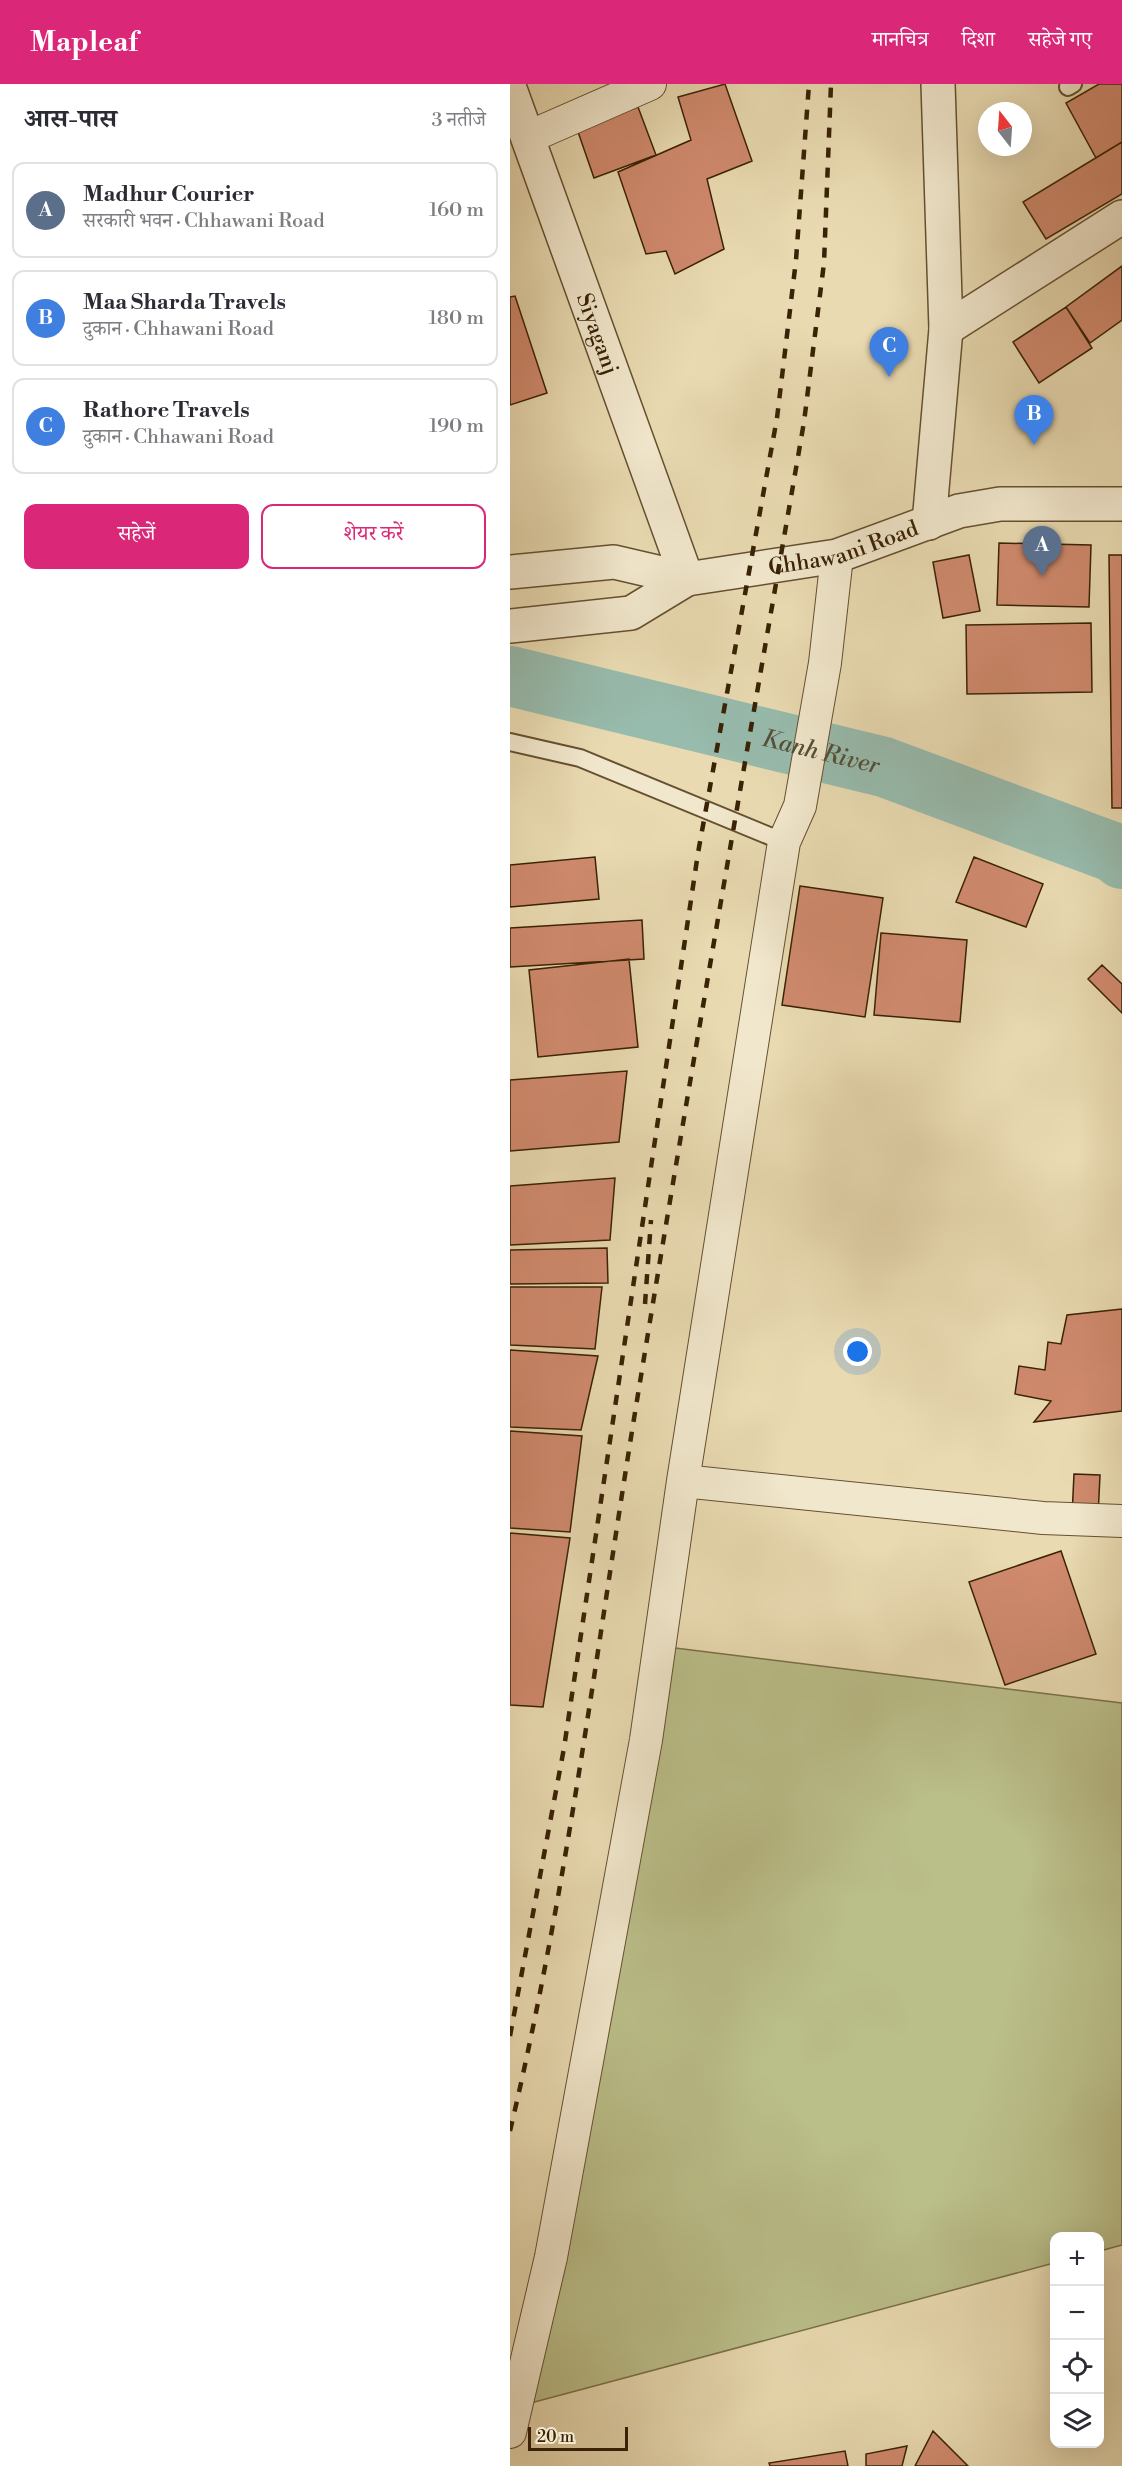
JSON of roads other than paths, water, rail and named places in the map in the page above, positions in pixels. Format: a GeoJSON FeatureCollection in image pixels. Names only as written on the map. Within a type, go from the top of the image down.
{"type":"FeatureCollection","features":[{"type":"Feature","properties":{"kind":"street"},"geometry":{"type":"LineString","coordinates":[[528,137],[650,84]]}},
{"type":"Feature","properties":{"kind":"street"},"geometry":{"type":"LineString","coordinates":[[929,524],[946,329],[938,84]]}},
{"type":"Feature","properties":{"kind":"street","name":"Siyaganj"},"geometry":{"type":"LineString","coordinates":[[510,89],[687,579]]}},
{"type":"Feature","properties":{"kind":"street"},"geometry":{"type":"LineString","coordinates":[[946,329],[1122,217]]}},
{"type":"Feature","properties":{"kind":"street","name":"Chhawani Road"},"geometry":{"type":"LineString","coordinates":[[510,572],[614,562],[687,579],[837,556],[958,512],[1000,504],[1122,504]]}},
{"type":"Feature","properties":{"kind":"street"},"geometry":{"type":"LineString","coordinates":[[510,2432],[551,2257],[646,1740],[683,1481],[784,842],[800,806],[825,663],[837,556]]}},
{"type":"Feature","properties":{"kind":"street"},"geometry":{"type":"LineString","coordinates":[[510,626],[631,613],[687,579]]}},
{"type":"Feature","properties":{"kind":"street"},"geometry":{"type":"LineString","coordinates":[[683,1481],[1044,1518],[1122,1521]]}},
{"type":"Feature","properties":{"kind":"lane"},"geometry":{"type":"LineString","coordinates":[[510,742],[580,758],[784,842]]}},
{"type":"Feature","properties":{"kind":"waterway","name":"Kanh River"},"geometry":{"type":"LineString","coordinates":[[510,676],[884,767],[1115,853],[1122,859]]}},
{"type":"Feature","properties":{"kind":"railway"},"geometry":{"type":"LineString","coordinates":[[510,2036],[564,1748],[698,853],[777,418],[796,260],[809,84]]}},
{"type":"Feature","properties":{"kind":"railway"},"geometry":{"type":"LineString","coordinates":[[510,2131],[531,2037],[566,1849],[661,1257],[804,422],[824,263],[831,84]]}},
{"type":"Feature","properties":{"kind":"railway"},"geometry":{"type":"LineString","coordinates":[[645,1304],[651,1220]]}},
{"type":"Feature","properties":{"kind":"place","name":"Rathore Travels"},"geometry":{"type":"Point","coordinates":[889,377]}},
{"type":"Feature","properties":{"kind":"place","name":"Maa Sharda Travels"},"geometry":{"type":"Point","coordinates":[1034,445]}},
{"type":"Feature","properties":{"kind":"place","name":"Madhur Courier"},"geometry":{"type":"Point","coordinates":[1042,576]}}]}
